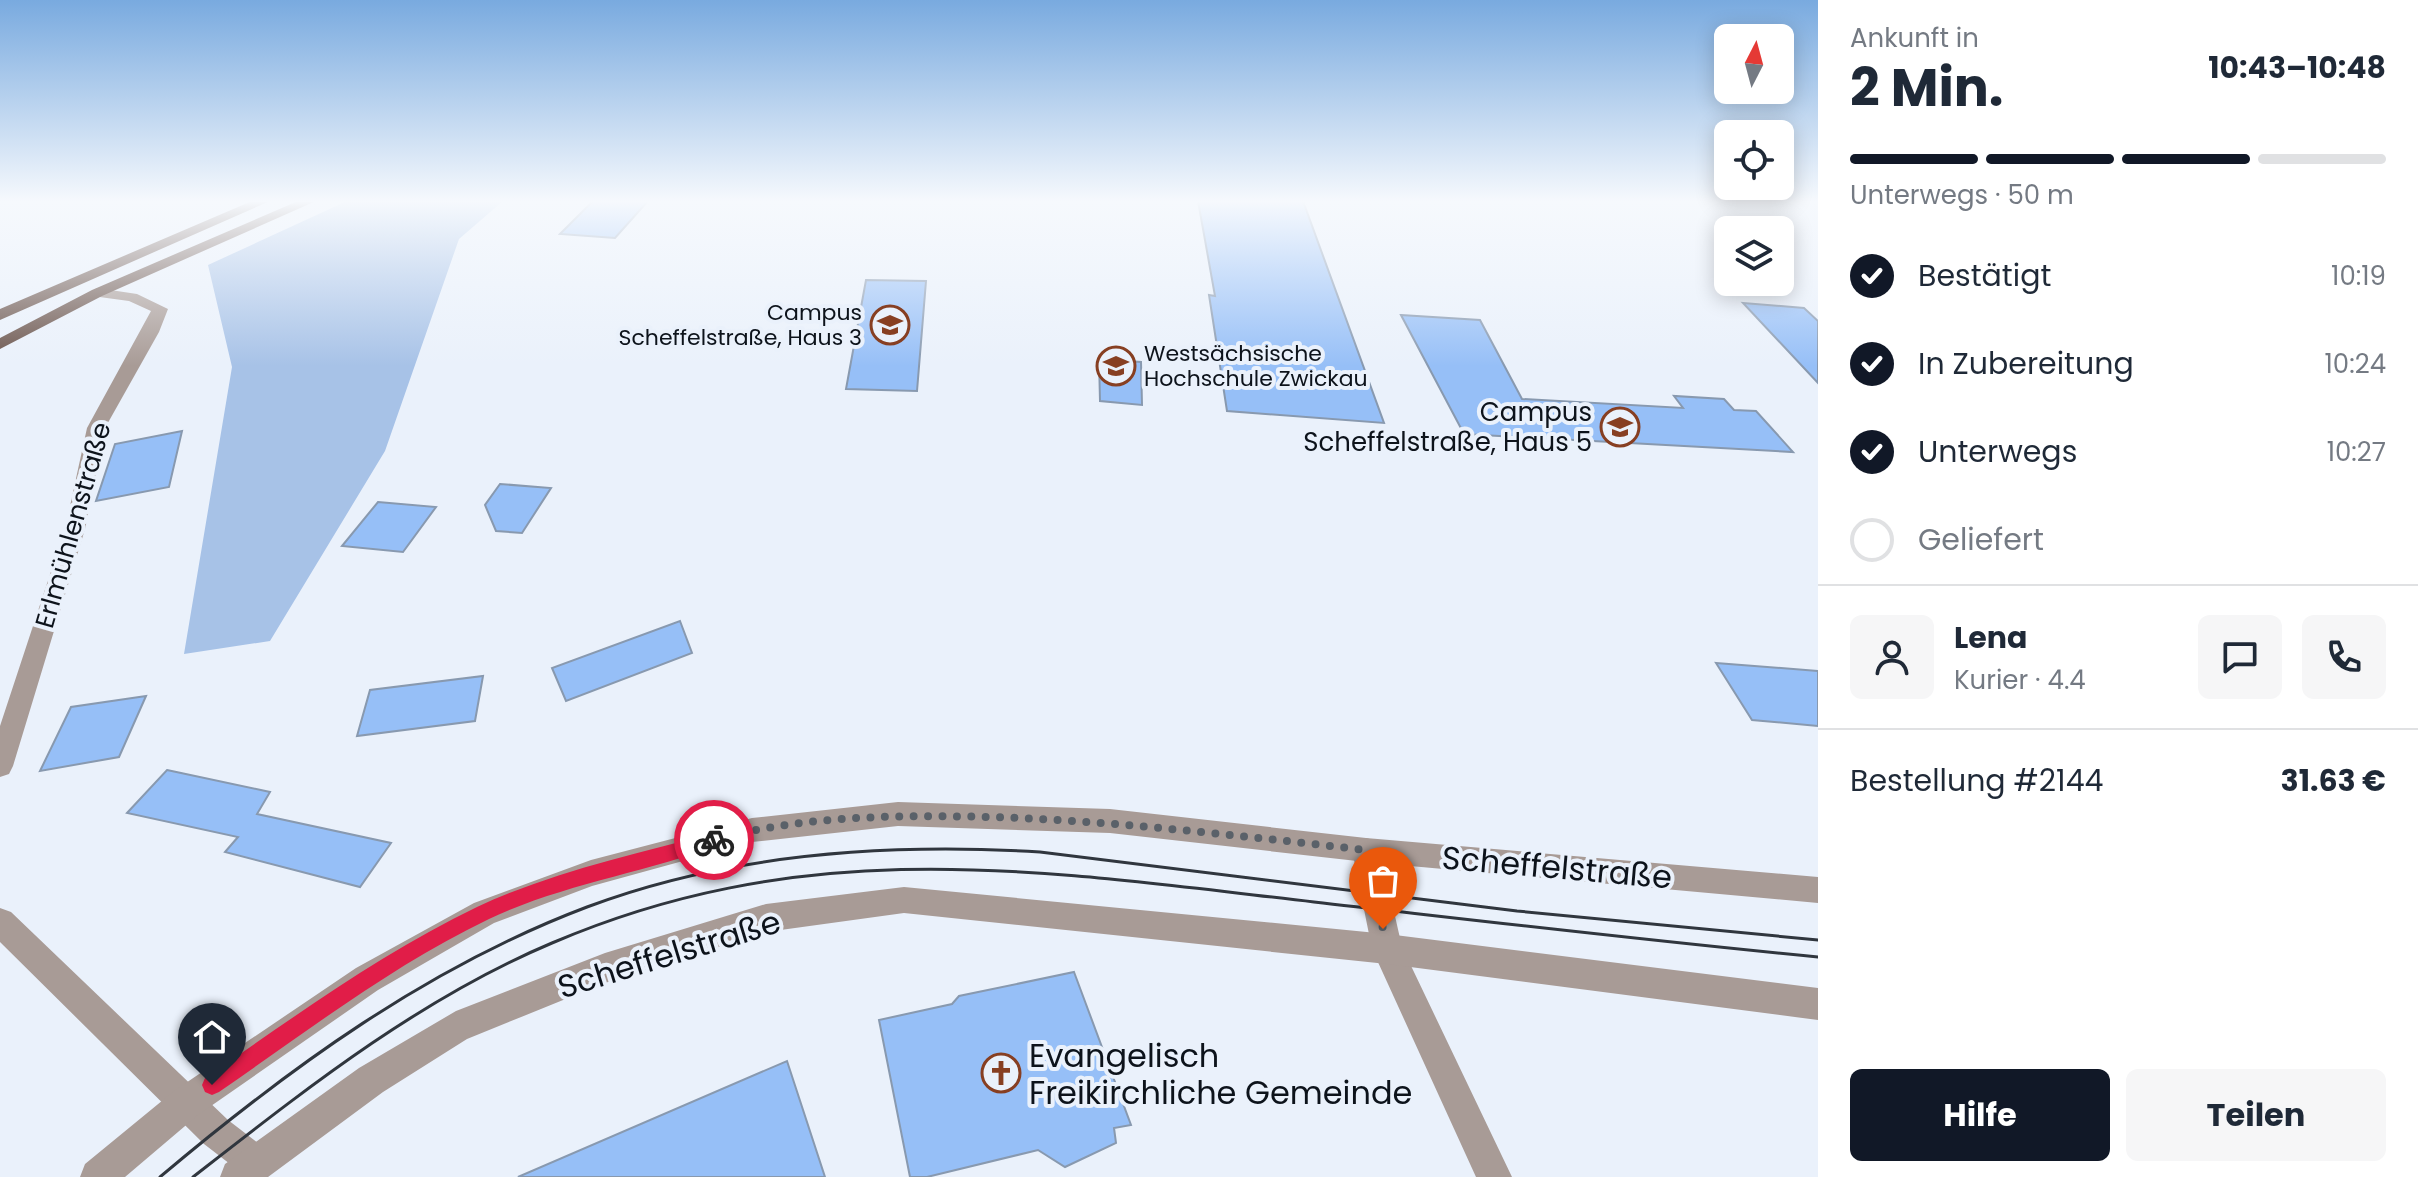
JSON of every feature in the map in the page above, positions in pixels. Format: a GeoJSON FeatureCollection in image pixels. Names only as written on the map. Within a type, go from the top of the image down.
{"type":"FeatureCollection","features":[{"type":"Feature","properties":{"kind":"main road"},"geometry":{"type":"LineString","coordinates":[[0,315],[137,256]]}},
{"type":"Feature","properties":{"kind":"main road"},"geometry":{"type":"LineString","coordinates":[[0,344],[97,293],[183,256]]}},
{"type":"Feature","properties":{"kind":"street","name":"Erlmühlenstraße"},"geometry":{"type":"LineString","coordinates":[[0,766],[75,529],[96,428],[151,332],[160,309],[132,297],[97,293]]}},
{"type":"Feature","properties":{"kind":"street","name":"Scheffelstraße"},"geometry":{"type":"LineString","coordinates":[[98,1177],[186,1103],[367,979],[484,913],[591,873],[752,830],[898,814],[1095,820],[1366,850],[1818,890]]}},
{"type":"Feature","properties":{"kind":"street"},"geometry":{"type":"LineString","coordinates":[[1366,850],[1387,949],[1494,1177]]}},
{"type":"Feature","properties":{"kind":"street","name":"Scheffelstraße"},"geometry":{"type":"LineString","coordinates":[[247,1170],[371,1080],[456,1027],[605,968],[766,918],[904,900],[1387,949],[1818,1004]]}},
{"type":"Feature","properties":{"kind":"street"},"geometry":{"type":"LineString","coordinates":[[0,922],[186,1103],[247,1170]]}},
{"type":"Feature","properties":{"kind":"shaded area"},"geometry":{"type":"Polygon","coordinates":[[[228,256],[453,256],[385,451],[270,641],[184,654],[232,367],[208,265],[228,256]]]}},
{"type":"Feature","properties":{"kind":"building"},"geometry":{"type":"Polygon","coordinates":[[[1208,256],[1323,256],[1384,423],[1227,411],[1209,295],[1215,296],[1208,256]]]}},
{"type":"Feature","properties":{"kind":"building","name":"Campus Scheffelstraße, Haus 3"},"geometry":{"type":"Polygon","coordinates":[[[866,280],[926,281],[917,391],[846,389],[866,280]]]}},
{"type":"Feature","properties":{"kind":"building"},"geometry":{"type":"Polygon","coordinates":[[[1743,303],[1804,308],[1818,321],[1818,383],[1743,303]]]}},
{"type":"Feature","properties":{"kind":"building","name":"Campus Scheffelstraße, Haus 5"},"geometry":{"type":"Polygon","coordinates":[[[1401,315],[1480,320],[1522,399],[1683,408],[1674,396],[1724,399],[1734,410],[1756,411],[1793,452],[1464,434],[1401,315]]]}},
{"type":"Feature","properties":{"kind":"building"},"geometry":{"type":"Polygon","coordinates":[[[1099,359],[1141,362],[1142,405],[1100,401],[1099,359]]]}},
{"type":"Feature","properties":{"kind":"building"},"geometry":{"type":"Polygon","coordinates":[[[182,431],[169,487],[96,501],[115,444],[182,431]]]}},
{"type":"Feature","properties":{"kind":"building"},"geometry":{"type":"Polygon","coordinates":[[[500,484],[551,488],[522,533],[496,531],[485,505],[500,484]]]}},
{"type":"Feature","properties":{"kind":"building"},"geometry":{"type":"Polygon","coordinates":[[[378,502],[436,507],[403,552],[342,546],[378,502]]]}},
{"type":"Feature","properties":{"kind":"building"},"geometry":{"type":"Polygon","coordinates":[[[680,621],[692,653],[566,701],[552,668],[680,621]]]}},
{"type":"Feature","properties":{"kind":"building"},"geometry":{"type":"Polygon","coordinates":[[[1716,663],[1818,671],[1818,726],[1752,720],[1716,663]]]}},
{"type":"Feature","properties":{"kind":"building"},"geometry":{"type":"Polygon","coordinates":[[[483,676],[475,721],[357,736],[370,690],[483,676]]]}},
{"type":"Feature","properties":{"kind":"building"},"geometry":{"type":"Polygon","coordinates":[[[146,696],[119,757],[40,771],[71,707],[146,696]]]}},
{"type":"Feature","properties":{"kind":"building"},"geometry":{"type":"Polygon","coordinates":[[[167,770],[270,792],[257,814],[391,843],[360,887],[225,852],[238,837],[127,813],[167,770]]]}},
{"type":"Feature","properties":{"kind":"building","name":"Evangelisch Freikirchliche Gemeinde"},"geometry":{"type":"Polygon","coordinates":[[[1074,972],[1131,1125],[1114,1128],[1116,1143],[1065,1167],[1038,1150],[927,1177],[910,1177],[879,1020],[952,1004],[959,996],[1074,972]]]}},
{"type":"Feature","properties":{"kind":"building"},"geometry":{"type":"Polygon","coordinates":[[[787,1061],[825,1177],[518,1177],[787,1061]]]}},
{"type":"Feature","properties":{"kind":"tram line"},"geometry":{"type":"LineString","coordinates":[[160,1177],[310,1059],[416,990],[471,959],[587,907],[697,874],[753,863],[868,851],[1040,852],[1517,911],[1818,940]]}},
{"type":"Feature","properties":{"kind":"tram line"},"geometry":{"type":"LineString","coordinates":[[193,1177],[365,1048],[410,1018],[503,966],[552,943],[648,908],[743,885],[836,873],[929,869],[1023,872],[1818,957]]}},
{"type":"Feature","properties":{"kind":"way so far"},"geometry":{"type":"LineString","coordinates":[[714,840],[752,830],[898,814],[1110,821],[1366,850],[1383,929]]}},
{"type":"Feature","properties":{"kind":"place","name":"Campus Scheffelstraße, Haus 3"},"geometry":{"type":"Point","coordinates":[890,325]}},
{"type":"Feature","properties":{"kind":"place","name":"Westsächsische Hochschule Zwickau"},"geometry":{"type":"Point","coordinates":[1116,366]}},
{"type":"Feature","properties":{"kind":"place","name":"Campus Scheffelstraße, Haus 5"},"geometry":{"type":"Point","coordinates":[1620,427]}},
{"type":"Feature","properties":{"kind":"place","name":"Evangelisch Freikirchliche Gemeinde"},"geometry":{"type":"Point","coordinates":[1001,1073]}},
{"type":"Feature","properties":{"kind":"route"},"geometry":{"type":"LineString","coordinates":[[212,1085],[367,979],[484,913],[591,873],[714,840]]}}]}
